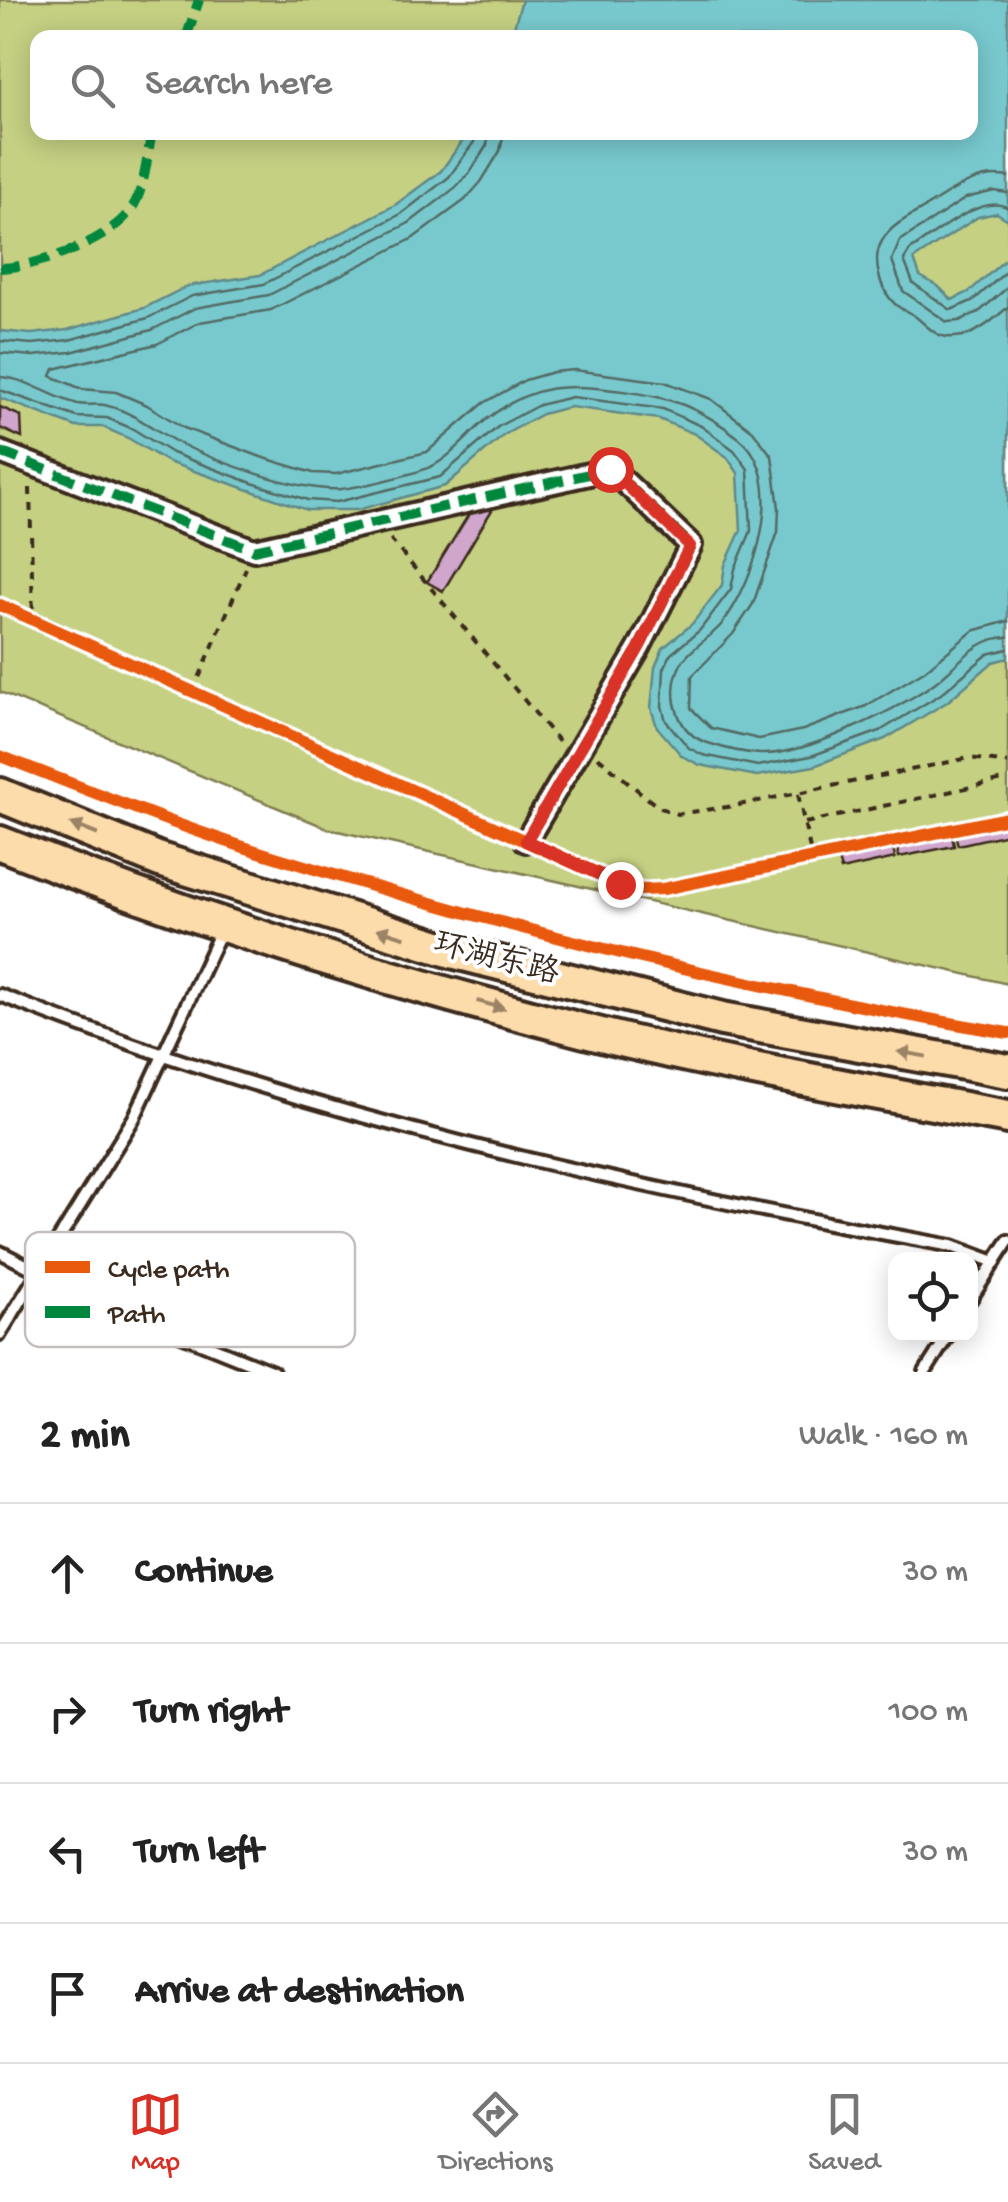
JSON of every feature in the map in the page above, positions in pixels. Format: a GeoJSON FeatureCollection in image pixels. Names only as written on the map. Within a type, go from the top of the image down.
{"type":"FeatureCollection","features":[{"type":"Feature","properties":{"kind":"main road","name":"环湖东路"},"geometry":{"type":"LineString","coordinates":[[0,794],[221,881],[452,951],[722,1019],[1008,1072]]}},
{"type":"Feature","properties":{"kind":"main road","name":"环湖东路"},"geometry":{"type":"LineString","coordinates":[[0,843],[215,922],[562,1025],[723,1062],[1008,1117]]}},
{"type":"Feature","properties":{"kind":"main road"},"geometry":{"type":"LineString","coordinates":[[215,922],[221,881]]}},
{"type":"Feature","properties":{"kind":"main road"},"geometry":{"type":"LineString","coordinates":[[562,1025],[579,982]]}},
{"type":"Feature","properties":{"kind":"street"},"geometry":{"type":"LineString","coordinates":[[0,452],[254,550],[610,469],[690,546],[639,648],[526,841]]}},
{"type":"Feature","properties":{"kind":"lane"},"geometry":{"type":"LineString","coordinates":[[64,1232],[134,1118],[164,1056],[215,922]]}},
{"type":"Feature","properties":{"kind":"lane"},"geometry":{"type":"LineString","coordinates":[[0,995],[164,1056],[404,1129],[750,1208],[952,1246],[995,1262]]}},
{"type":"Feature","properties":{"kind":"lane"},"geometry":{"type":"LineString","coordinates":[[978,1288],[1008,1241]]}},
{"type":"Feature","properties":{"kind":"lane"},"geometry":{"type":"LineString","coordinates":[[0,1252],[25,1264]]}},
{"type":"Feature","properties":{"kind":"lane"},"geometry":{"type":"LineString","coordinates":[[0,1334],[25,1295]]}},
{"type":"Feature","properties":{"kind":"lane"},"geometry":{"type":"LineString","coordinates":[[925,1372],[944,1342]]}},
{"type":"Feature","properties":{"kind":"lane"},"geometry":{"type":"LineString","coordinates":[[211,1347],[273,1372]]}},
{"type":"Feature","properties":{"kind":"path"},"geometry":{"type":"LineString","coordinates":[[29,464],[33,620]]}},
{"type":"Feature","properties":{"kind":"path"},"geometry":{"type":"LineString","coordinates":[[374,520],[578,752],[658,807],[677,814],[798,794],[969,758],[1008,763]]}},
{"type":"Feature","properties":{"kind":"path"},"geometry":{"type":"LineString","coordinates":[[193,692],[254,550]]}},
{"type":"Feature","properties":{"kind":"path"},"geometry":{"type":"LineString","coordinates":[[16,612],[51,628]]}},
{"type":"Feature","properties":{"kind":"path"},"geometry":{"type":"LineString","coordinates":[[175,684],[210,700]]}},
{"type":"Feature","properties":{"kind":"path"},"geometry":{"type":"LineString","coordinates":[[804,823],[1008,778]]}},
{"type":"Feature","properties":{"kind":"path"},"geometry":{"type":"LineString","coordinates":[[798,794],[812,859]]}},
{"type":"Feature","properties":{"kind":"path"},"geometry":{"type":"LineString","coordinates":[[794,863],[830,855]]}},
{"type":"Feature","properties":{"kind":"green space"},"geometry":{"type":"Polygon","coordinates":[[[0,0],[1008,0],[1008,984],[329,829],[0,692],[0,0]]]}},
{"type":"Feature","properties":{"kind":"water"},"geometry":{"type":"Polygon","coordinates":[[[522,0],[1008,0],[1008,220],[997,213],[978,217],[914,259],[920,276],[952,300],[969,292],[1008,257],[1008,658],[993,662],[947,702],[885,739],[814,766],[757,776],[700,765],[682,756],[657,727],[651,708],[655,667],[663,648],[692,624],[722,585],[725,565],[741,530],[738,473],[727,457],[695,434],[659,419],[571,407],[561,409],[542,414],[504,435],[445,486],[357,510],[307,510],[168,462],[103,427],[76,427],[0,398],[0,331],[31,334],[67,330],[144,308],[188,286],[260,275],[395,205],[441,171],[463,140],[978,140],[978,30],[513,30],[522,0]]]}},
{"type":"Feature","properties":{"kind":"building"},"geometry":{"type":"Polygon","coordinates":[[[0,407],[21,416],[22,438],[0,428],[0,407]]]}},
{"type":"Feature","properties":{"kind":"building"},"geometry":{"type":"Polygon","coordinates":[[[477,501],[492,510],[443,591],[427,582],[477,501]]]}},
{"type":"Feature","properties":{"kind":"building"},"geometry":{"type":"Polygon","coordinates":[[[1008,823],[1008,834],[958,845],[955,834],[1008,823]]]}},
{"type":"Feature","properties":{"kind":"building"},"geometry":{"type":"Polygon","coordinates":[[[952,835],[954,846],[899,857],[897,847],[952,835]]]}},
{"type":"Feature","properties":{"kind":"building"},"geometry":{"type":"Polygon","coordinates":[[[893,848],[895,858],[841,870],[838,860],[893,848]]]}},
{"type":"Feature","properties":{"kind":"marked path"},"geometry":{"type":"LineString","coordinates":[[189,30],[199,0]]}},
{"type":"Feature","properties":{"kind":"marked path"},"geometry":{"type":"LineString","coordinates":[[0,268],[34,263],[72,250],[122,220],[140,191],[151,140]]}},
{"type":"Feature","properties":{"kind":"marked path"},"geometry":{"type":"LineString","coordinates":[[0,452],[254,550],[611,469],[691,545],[639,648],[526,841]]}},
{"type":"Feature","properties":{"kind":"cycle path"},"geometry":{"type":"LineString","coordinates":[[0,605],[621,884],[642,890],[663,889],[1008,818]]}},
{"type":"Feature","properties":{"kind":"cycle path"},"geometry":{"type":"LineString","coordinates":[[0,756],[213,837],[464,912],[734,979],[1008,1033]]}},
{"type":"Feature","properties":{"kind":"route"},"geometry":{"type":"LineString","coordinates":[[610,469],[690,546],[639,648],[526,841],[620,884]]}}]}
